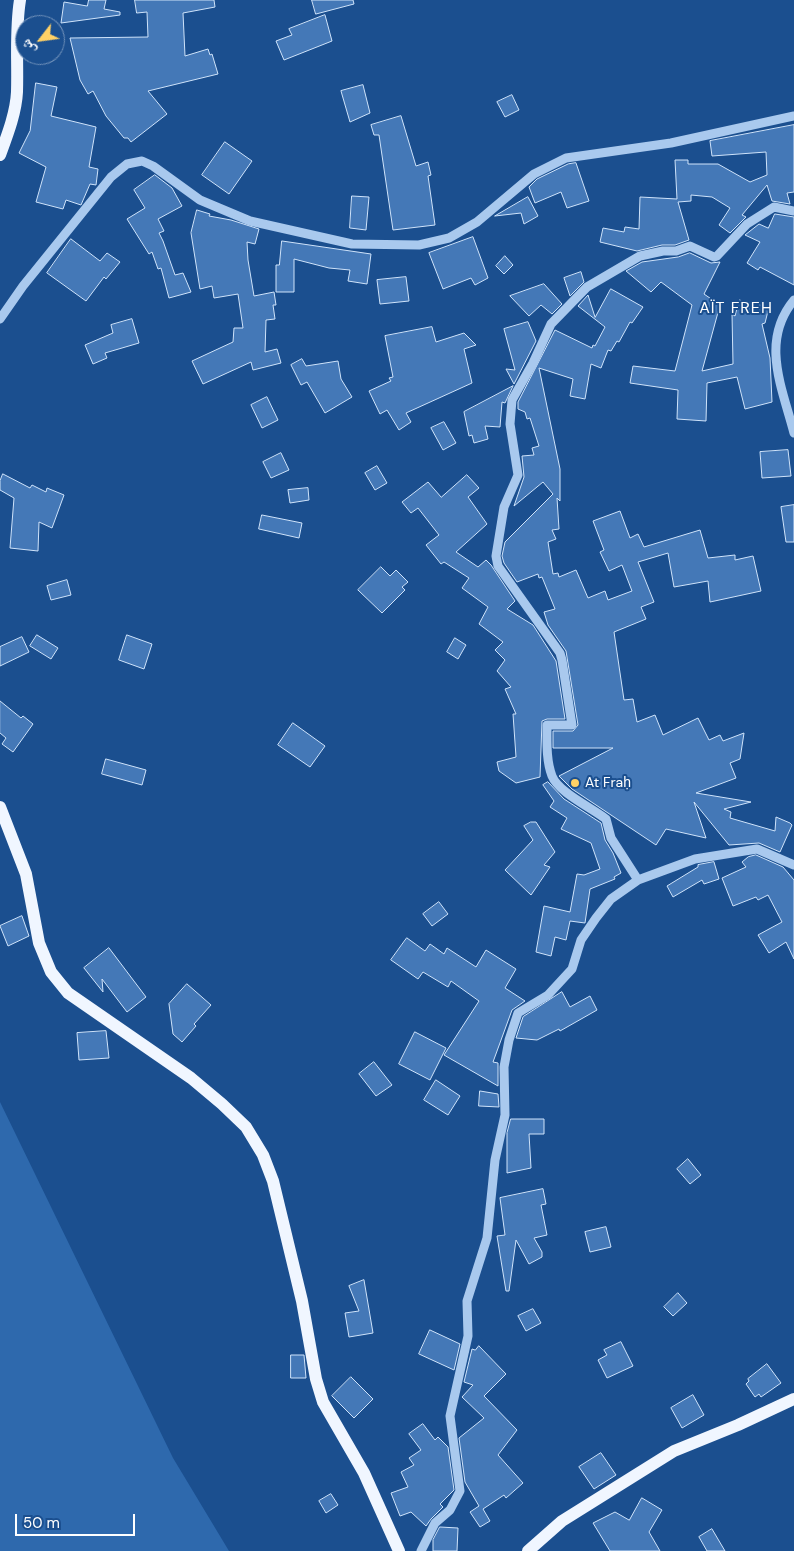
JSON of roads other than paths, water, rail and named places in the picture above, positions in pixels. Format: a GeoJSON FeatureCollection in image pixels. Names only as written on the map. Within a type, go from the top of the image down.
{"type":"FeatureCollection","features":[{"type":"Feature","properties":{"kind":"main road"},"geometry":{"type":"LineString","coordinates":[[0,155],[17,94],[16,52],[20,0]]}},
{"type":"Feature","properties":{"kind":"main road"},"geometry":{"type":"LineString","coordinates":[[0,807],[26,874],[39,943],[51,972],[68,993],[190,1078],[222,1104],[246,1127],[263,1155],[273,1181],[302,1301],[316,1380],[323,1402],[364,1473],[400,1551]]}},
{"type":"Feature","properties":{"kind":"main road"},"geometry":{"type":"LineString","coordinates":[[528,1551],[562,1521],[674,1452],[794,1399]]}},
{"type":"Feature","properties":{"kind":"street"},"geometry":{"type":"LineString","coordinates":[[0,319],[23,286],[111,177],[128,164],[142,161],[153,166],[200,200],[250,221],[352,244],[419,245],[449,238],[477,222],[534,174],[566,158],[671,143],[794,116]]}},
{"type":"Feature","properties":{"kind":"street"},"geometry":{"type":"LineString","coordinates":[[638,880],[610,838],[606,819],[564,790],[552,777],[548,759],[547,725],[572,725],[562,660],[560,653],[498,566],[496,556],[504,507],[518,475],[510,424],[512,400],[534,363],[551,324],[587,287],[640,256],[663,251],[676,251],[690,246],[718,256],[747,224],[774,207],[794,211]]}},
{"type":"Feature","properties":{"kind":"street"},"geometry":{"type":"LineString","coordinates":[[794,300],[784,312],[776,337],[776,361],[794,433]]}},
{"type":"Feature","properties":{"kind":"street"},"geometry":{"type":"LineString","coordinates":[[421,1551],[435,1523],[450,1510],[460,1491],[450,1416],[468,1336],[467,1301],[487,1238],[495,1160],[505,1115],[504,1067],[509,1040],[518,1013],[548,995],[572,969],[581,940],[596,918],[611,899],[638,880],[695,859],[758,849],[794,866]]}},
{"type":"Feature","properties":{"kind":"place","name":"At Fraḥ"},"geometry":{"type":"Point","coordinates":[575,783]}},
{"type":"Feature","properties":{"kind":"district","name":"AÏT FREH"},"geometry":{"type":"Point","coordinates":[736,309]}}]}
